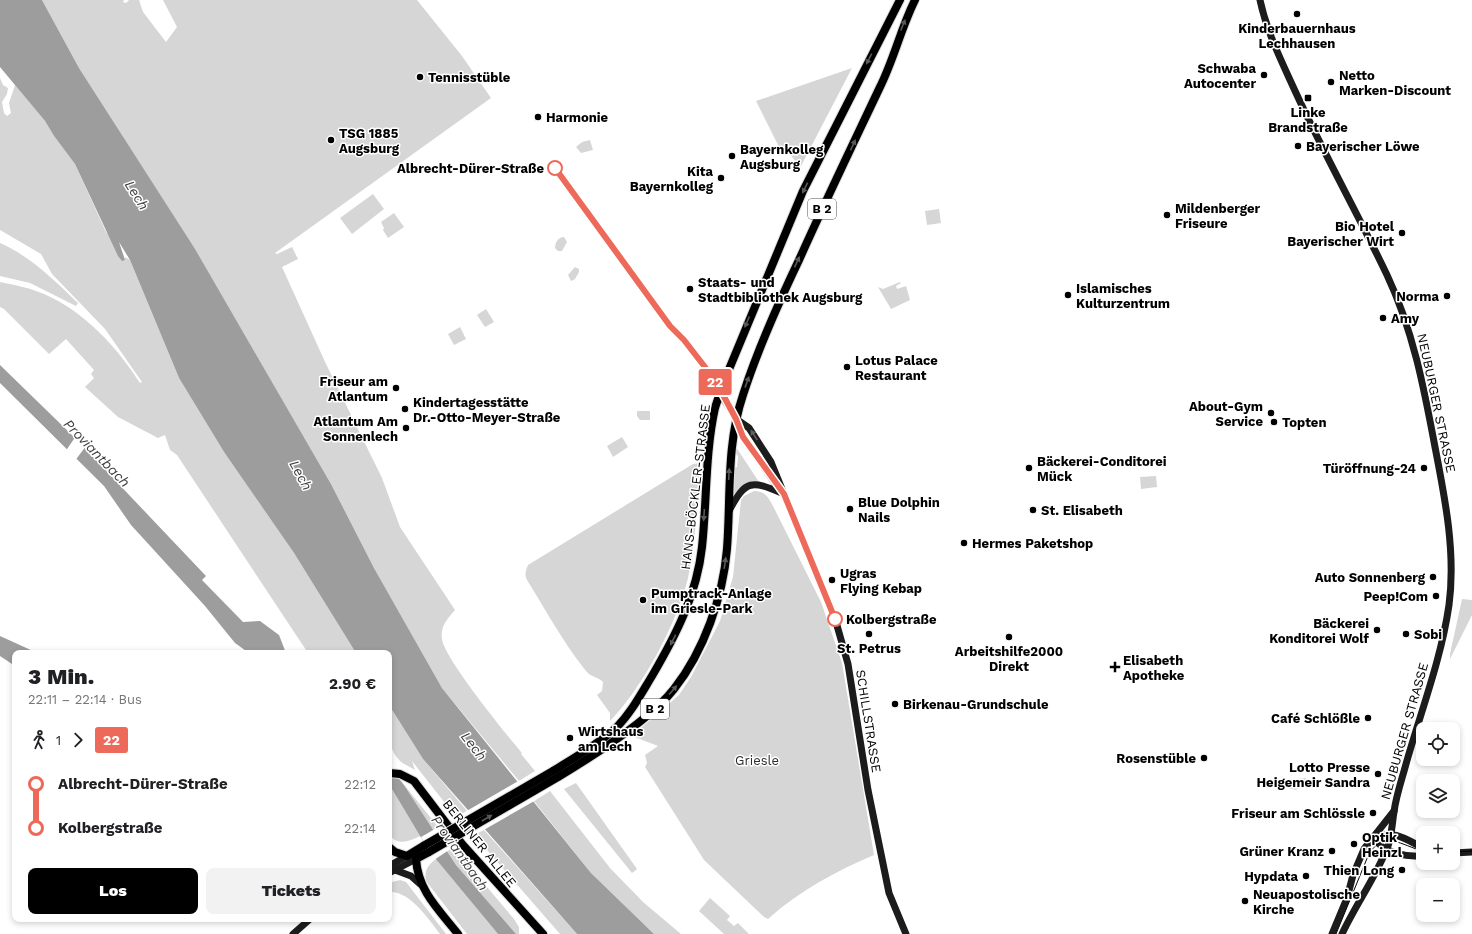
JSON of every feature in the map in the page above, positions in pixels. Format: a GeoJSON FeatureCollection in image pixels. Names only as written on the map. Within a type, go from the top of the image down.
{"type":"FeatureCollection","features":[{"type":"Feature","properties":{"kind":"main road","name":"HANS-BÖCKLER-STRASSE"},"geometry":{"type":"LineString","coordinates":[[575,762],[607,735],[629,713],[672,642],[682,621],[692,592],[702,548],[708,460],[713,422],[720,393],[740,340],[803,191],[900,0]]}},
{"type":"Feature","properties":{"kind":"main road","name":"B 2"},"geometry":{"type":"LineString","coordinates":[[407,856],[427,849],[575,762],[656,708],[674,690],[686,672],[707,628],[719,595],[727,549],[730,463],[736,419],[764,336],[882,82],[904,23],[915,0]]}},
{"type":"Feature","properties":{"kind":"main road","name":"BERLINER ALLEE"},"geometry":{"type":"LineString","coordinates":[[392,773],[414,781],[462,844],[542,934]]}},
{"type":"Feature","properties":{"kind":"main road","name":"B 2"},"geometry":{"type":"LineString","coordinates":[[416,859],[427,849]]}},
{"type":"Feature","properties":{"kind":"main road"},"geometry":{"type":"LineString","coordinates":[[392,850],[407,856]]}},
{"type":"Feature","properties":{"kind":"main road"},"geometry":{"type":"LineString","coordinates":[[416,859],[417,874],[420,884],[458,934]]}},
{"type":"Feature","properties":{"kind":"street","name":"NEUBURGER STRASSE"},"geometry":{"type":"LineString","coordinates":[[1260,0],[1264,19],[1277,53],[1320,145],[1387,275],[1401,310],[1416,354],[1439,466],[1450,538],[1449,606],[1440,652],[1394,811],[1392,834],[1369,888],[1357,904],[1342,934]]}},
{"type":"Feature","properties":{"kind":"street","name":"SCHILLSTRASSE"},"geometry":{"type":"LineString","coordinates":[[720,393],[736,419],[743,437],[784,494]]}},
{"type":"Feature","properties":{"kind":"street","name":"SCHILLSTRASSE"},"geometry":{"type":"LineString","coordinates":[[736,419],[749,428],[772,462],[829,600],[844,646],[880,855],[892,902],[906,934]]}},
{"type":"Feature","properties":{"kind":"street"},"geometry":{"type":"LineString","coordinates":[[728,513],[740,491],[748,486],[758,485],[784,494]]}},
{"type":"Feature","properties":{"kind":"street","name":"NEUBURGER STRASSE"},"geometry":{"type":"LineString","coordinates":[[1332,934],[1347,898],[1353,875],[1364,849],[1394,811]]}},
{"type":"Feature","properties":{"kind":"street"},"geometry":{"type":"LineString","coordinates":[[1416,844],[1402,836],[1392,834],[1386,834],[1374,838],[1379,846],[1386,851],[1416,855]]}},
{"type":"Feature","properties":{"kind":"street"},"geometry":{"type":"LineString","coordinates":[[1460,853],[1472,852]]}},
{"type":"Feature","properties":{"kind":"street"},"geometry":{"type":"LineString","coordinates":[[392,869],[407,856]]}},
{"type":"Feature","properties":{"kind":"street"},"geometry":{"type":"LineString","coordinates":[[392,870],[416,859]]}},
{"type":"Feature","properties":{"kind":"street"},"geometry":{"type":"LineString","coordinates":[[392,870],[411,876],[420,884]]}},
{"type":"Feature","properties":{"kind":"street"},"geometry":{"type":"LineString","coordinates":[[293,934],[307,922]]}},
{"type":"Feature","properties":{"kind":"green space"},"geometry":{"type":"Polygon","coordinates":[[[42,0],[124,0],[123,2],[126,3],[129,0],[139,0],[143,12],[166,42],[177,27],[163,0],[417,0],[462,56],[491,98],[275,253],[277,254],[292,247],[298,259],[282,267],[326,364],[382,478],[400,527],[455,610],[443,626],[442,639],[445,649],[477,696],[535,771],[519,781],[442,688],[374,568],[331,484],[195,250],[79,68],[42,0]]]}},
{"type":"Feature","properties":{"kind":"green space"},"geometry":{"type":"Polygon","coordinates":[[[852,68],[800,168],[790,154],[780,149],[756,101],[852,68]]]}},
{"type":"Feature","properties":{"kind":"green space"},"geometry":{"type":"Polygon","coordinates":[[[0,78],[3,85],[8,88],[7,94],[2,102],[4,113],[7,116],[11,113],[9,103],[15,85],[45,121],[54,136],[75,164],[105,230],[125,260],[125,257],[130,260],[179,378],[224,452],[294,553],[354,650],[306,650],[177,455],[170,450],[165,435],[158,438],[118,417],[85,387],[94,378],[91,374],[94,370],[66,339],[49,354],[4,309],[0,307],[0,282],[33,290],[59,301],[86,320],[98,331],[121,356],[140,383],[142,382],[105,329],[52,274],[41,254],[0,230],[0,78]]]}},
{"type":"Feature","properties":{"kind":"green space"},"geometry":{"type":"Polygon","coordinates":[[[590,140],[593,150],[581,153],[576,147],[582,142],[590,140]]]}},
{"type":"Feature","properties":{"kind":"green space"},"geometry":{"type":"Polygon","coordinates":[[[373,194],[384,209],[352,234],[340,218],[373,194]]]}},
{"type":"Feature","properties":{"kind":"green space"},"geometry":{"type":"Polygon","coordinates":[[[939,209],[941,223],[927,225],[925,211],[939,209]]]}},
{"type":"Feature","properties":{"kind":"green space"},"geometry":{"type":"Polygon","coordinates":[[[394,213],[404,227],[388,238],[383,230],[384,228],[381,222],[394,213]]]}},
{"type":"Feature","properties":{"kind":"green space"},"geometry":{"type":"Polygon","coordinates":[[[564,237],[567,242],[562,251],[558,251],[555,248],[556,242],[560,238],[564,237]]]}},
{"type":"Feature","properties":{"kind":"green space"},"geometry":{"type":"Polygon","coordinates":[[[0,243],[11,248],[41,269],[78,303],[76,306],[30,283],[0,276],[0,243]]]}},
{"type":"Feature","properties":{"kind":"green space"},"geometry":{"type":"Polygon","coordinates":[[[575,267],[579,269],[579,272],[575,279],[571,281],[568,275],[575,267]]]}},
{"type":"Feature","properties":{"kind":"green space"},"geometry":{"type":"Polygon","coordinates":[[[900,282],[901,283],[896,286],[897,289],[906,286],[910,300],[891,309],[878,287],[883,289],[900,282]]]}},
{"type":"Feature","properties":{"kind":"green space"},"geometry":{"type":"Polygon","coordinates":[[[486,309],[494,322],[485,327],[477,315],[486,309]]]}},
{"type":"Feature","properties":{"kind":"green space"},"geometry":{"type":"Polygon","coordinates":[[[460,327],[466,339],[454,345],[448,334],[460,327]]]}},
{"type":"Feature","properties":{"kind":"green space"},"geometry":{"type":"Polygon","coordinates":[[[637,411],[650,411],[650,420],[640,420],[637,416],[637,411]]]}},
{"type":"Feature","properties":{"kind":"green space"},"geometry":{"type":"Polygon","coordinates":[[[622,437],[628,447],[613,457],[607,446],[622,437]]]}},
{"type":"Feature","properties":{"kind":"green space"},"geometry":{"type":"Polygon","coordinates":[[[736,447],[759,482],[748,483],[734,494],[735,468],[737,467],[738,456],[736,454],[736,447]]]}},
{"type":"Feature","properties":{"kind":"green space"},"geometry":{"type":"Polygon","coordinates":[[[701,463],[693,549],[683,596],[667,634],[646,673],[635,691],[610,721],[610,713],[597,695],[602,691],[603,682],[589,674],[571,651],[556,628],[526,578],[525,574],[528,565],[693,464],[701,463]]]}},
{"type":"Feature","properties":{"kind":"green space"},"geometry":{"type":"Polygon","coordinates":[[[1156,476],[1157,487],[1141,489],[1140,477],[1156,476]]]}},
{"type":"Feature","properties":{"kind":"green space","name":"Griesle"},"geometry":{"type":"Polygon","coordinates":[[[754,491],[761,492],[766,495],[773,506],[821,602],[842,663],[874,855],[818,882],[792,899],[768,919],[764,917],[704,860],[645,767],[647,763],[645,755],[658,746],[632,736],[679,695],[691,677],[720,621],[733,577],[741,500],[744,496],[754,491]]]}},
{"type":"Feature","properties":{"kind":"green space"},"geometry":{"type":"Polygon","coordinates":[[[1462,599],[1472,600],[1472,615],[1450,659],[1450,654],[1462,599]]]}},
{"type":"Feature","properties":{"kind":"green space"},"geometry":{"type":"Polygon","coordinates":[[[392,710],[423,759],[467,811],[456,817],[412,761],[415,770],[401,762],[392,750],[392,710]]]}},
{"type":"Feature","properties":{"kind":"green space"},"geometry":{"type":"Polygon","coordinates":[[[1306,778],[1306,783],[1296,790],[1288,788],[1288,780],[1306,778]]]}},
{"type":"Feature","properties":{"kind":"green space"},"geometry":{"type":"Polygon","coordinates":[[[576,783],[637,869],[632,873],[564,789],[576,783]]]}},
{"type":"Feature","properties":{"kind":"green space"},"geometry":{"type":"Polygon","coordinates":[[[404,785],[406,787],[438,827],[433,830],[404,785]]]}},
{"type":"Feature","properties":{"kind":"green space"},"geometry":{"type":"Polygon","coordinates":[[[392,789],[420,836],[403,842],[392,838],[392,789]]]}},
{"type":"Feature","properties":{"kind":"green space"},"geometry":{"type":"Polygon","coordinates":[[[550,791],[610,868],[643,902],[681,934],[654,934],[591,873],[534,801],[550,791]]]}},
{"type":"Feature","properties":{"kind":"green space"},"geometry":{"type":"Polygon","coordinates":[[[484,830],[577,934],[560,934],[474,835],[484,830]]]}},
{"type":"Feature","properties":{"kind":"green space"},"geometry":{"type":"Polygon","coordinates":[[[454,848],[514,919],[519,927],[519,934],[516,934],[456,865],[447,851],[454,848]]]}},
{"type":"Feature","properties":{"kind":"green space"},"geometry":{"type":"Polygon","coordinates":[[[436,859],[498,934],[467,934],[426,881],[427,868],[436,859]]]}},
{"type":"Feature","properties":{"kind":"green space"},"geometry":{"type":"Polygon","coordinates":[[[400,880],[406,882],[446,934],[440,934],[411,900],[392,892],[392,882],[400,880]]]}},
{"type":"Feature","properties":{"kind":"green space"},"geometry":{"type":"Polygon","coordinates":[[[710,898],[730,916],[727,920],[734,926],[738,923],[749,934],[724,934],[699,911],[710,898]]]}},
{"type":"Feature","properties":{"kind":"water","name":"Lech"},"geometry":{"type":"Polygon","coordinates":[[[0,0],[42,0],[79,68],[195,249],[331,484],[374,568],[442,688],[591,873],[654,934],[577,934],[423,759],[392,710],[392,650],[354,650],[294,553],[224,452],[179,378],[130,260],[119,242],[125,260],[122,261],[118,256],[75,164],[54,136],[45,121],[0,67],[0,0]]]}},
{"type":"Feature","properties":{"kind":"water"},"geometry":{"type":"Polygon","coordinates":[[[0,365],[75,438],[206,576],[202,580],[243,622],[260,621],[279,635],[285,650],[245,650],[235,643],[205,606],[131,525],[104,486],[0,383],[0,365]]]}},
{"type":"Feature","properties":{"kind":"water"},"geometry":{"type":"Polygon","coordinates":[[[0,636],[30,650],[12,650],[12,664],[0,656],[0,636]]]}},
{"type":"Feature","properties":{"kind":"water"},"geometry":{"type":"Polygon","coordinates":[[[392,770],[404,785],[456,865],[516,934],[498,934],[435,858],[392,789],[392,770]]]}},
{"type":"Feature","properties":{"kind":"pier"},"geometry":{"type":"Polygon","coordinates":[[[76,436],[86,446],[74,462],[65,452],[76,436]]]}},
{"type":"Feature","properties":{"kind":"pier"},"geometry":{"type":"Polygon","coordinates":[[[520,780],[536,800],[482,831],[465,812],[520,780]]]}},
{"type":"Feature","properties":{"kind":"pier"},"geometry":{"type":"Polygon","coordinates":[[[435,829],[449,850],[434,860],[421,837],[435,829]]]}},
{"type":"Feature","properties":{"kind":"tram line"},"geometry":{"type":"LineString","coordinates":[[1336,934],[1368,856],[1374,848],[1380,843],[1393,841],[1416,849]]}},
{"type":"Feature","properties":{"kind":"tram line"},"geometry":{"type":"LineString","coordinates":[[1460,852],[1472,851]]}},
{"type":"Feature","properties":{"kind":"bus line","name":"22"},"geometry":{"type":"LineString","coordinates":[[555,168],[670,326],[684,340],[715,380],[720,393],[736,419],[743,437],[762,466],[784,494],[809,558],[829,600],[835,619]]}},
{"type":"Feature","properties":{"kind":"place","name":"Kinderbauernhaus Lechhausen"},"geometry":{"type":"Point","coordinates":[1297,14]}},
{"type":"Feature","properties":{"kind":"place","name":"Schwaba Autocenter"},"geometry":{"type":"Point","coordinates":[1264,75]}},
{"type":"Feature","properties":{"kind":"place","name":"Tennisstüble"},"geometry":{"type":"Point","coordinates":[420,77]}},
{"type":"Feature","properties":{"kind":"place","name":"Netto Marken-Discount"},"geometry":{"type":"Point","coordinates":[1331,82]}},
{"type":"Feature","properties":{"kind":"place","name":"Linke Brandstraße"},"geometry":{"type":"Point","coordinates":[1308,98]}},
{"type":"Feature","properties":{"kind":"place","name":"Harmonie"},"geometry":{"type":"Point","coordinates":[538,117]}},
{"type":"Feature","properties":{"kind":"place","name":"TSG 1885 Augsburg"},"geometry":{"type":"Point","coordinates":[331,140]}},
{"type":"Feature","properties":{"kind":"place","name":"Bayerischer Löwe"},"geometry":{"type":"Point","coordinates":[1298,146]}},
{"type":"Feature","properties":{"kind":"place","name":"Bayernkolleg Augsburg"},"geometry":{"type":"Point","coordinates":[732,156]}},
{"type":"Feature","properties":{"kind":"place","name":"Albrecht-Dürer-Straße"},"geometry":{"type":"Point","coordinates":[555,168]}},
{"type":"Feature","properties":{"kind":"place","name":"Kita Bayernkolleg"},"geometry":{"type":"Point","coordinates":[721,178]}},
{"type":"Feature","properties":{"kind":"place","name":"Mildenberger Friseure"},"geometry":{"type":"Point","coordinates":[1167,215]}},
{"type":"Feature","properties":{"kind":"place","name":"Bio Hotel Bayerischer Wirt"},"geometry":{"type":"Point","coordinates":[1402,233]}},
{"type":"Feature","properties":{"kind":"place","name":"Staats- und Stadtbibliothek Augsburg"},"geometry":{"type":"Point","coordinates":[690,289]}},
{"type":"Feature","properties":{"kind":"place","name":"Islamisches Kulturzentrum"},"geometry":{"type":"Point","coordinates":[1068,295]}},
{"type":"Feature","properties":{"kind":"place","name":"Norma"},"geometry":{"type":"Point","coordinates":[1447,296]}},
{"type":"Feature","properties":{"kind":"place","name":"Amy"},"geometry":{"type":"Point","coordinates":[1383,318]}},
{"type":"Feature","properties":{"kind":"place","name":"Lotus Palace Restaurant"},"geometry":{"type":"Point","coordinates":[847,367]}},
{"type":"Feature","properties":{"kind":"place","name":"Friseur am Atlantum"},"geometry":{"type":"Point","coordinates":[396,388]}},
{"type":"Feature","properties":{"kind":"place","name":"Kindertagesstätte Dr.-Otto-Meyer-Straße"},"geometry":{"type":"Point","coordinates":[405,409]}},
{"type":"Feature","properties":{"kind":"place","name":"About-Gym Service"},"geometry":{"type":"Point","coordinates":[1271,413]}},
{"type":"Feature","properties":{"kind":"place","name":"Topten"},"geometry":{"type":"Point","coordinates":[1274,422]}},
{"type":"Feature","properties":{"kind":"place","name":"Atlantum Am Sonnenlech"},"geometry":{"type":"Point","coordinates":[406,428]}},
{"type":"Feature","properties":{"kind":"place","name":"Bäckerei-Conditorei Mück"},"geometry":{"type":"Point","coordinates":[1029,468]}},
{"type":"Feature","properties":{"kind":"place","name":"Türöffnung-24"},"geometry":{"type":"Point","coordinates":[1424,468]}},
{"type":"Feature","properties":{"kind":"place","name":"Blue Dolphin Nails"},"geometry":{"type":"Point","coordinates":[850,509]}},
{"type":"Feature","properties":{"kind":"place","name":"St. Elisabeth"},"geometry":{"type":"Point","coordinates":[1033,510]}},
{"type":"Feature","properties":{"kind":"place","name":"Hermes Paketshop"},"geometry":{"type":"Point","coordinates":[964,543]}},
{"type":"Feature","properties":{"kind":"place","name":"Auto Sonnenberg"},"geometry":{"type":"Point","coordinates":[1433,577]}},
{"type":"Feature","properties":{"kind":"place","name":"Ugras Flying Kebap"},"geometry":{"type":"Point","coordinates":[832,580]}},
{"type":"Feature","properties":{"kind":"place","name":"Peep!Com"},"geometry":{"type":"Point","coordinates":[1436,596]}},
{"type":"Feature","properties":{"kind":"place","name":"Pumptrack-Anlage im Griesle-Park"},"geometry":{"type":"Point","coordinates":[643,600]}},
{"type":"Feature","properties":{"kind":"place","name":"Kolbergstraße"},"geometry":{"type":"Point","coordinates":[835,619]}},
{"type":"Feature","properties":{"kind":"place","name":"Bäckerei Konditorei Wolf"},"geometry":{"type":"Point","coordinates":[1377,630]}},
{"type":"Feature","properties":{"kind":"place","name":"St. Petrus"},"geometry":{"type":"Point","coordinates":[869,634]}},
{"type":"Feature","properties":{"kind":"place","name":"Sobi"},"geometry":{"type":"Point","coordinates":[1406,634]}},
{"type":"Feature","properties":{"kind":"place","name":"Arbeitshilfe2000 Direkt"},"geometry":{"type":"Point","coordinates":[1009,637]}},
{"type":"Feature","properties":{"kind":"place","name":"Elisabeth Apotheke"},"geometry":{"type":"Point","coordinates":[1115,667]}},
{"type":"Feature","properties":{"kind":"place","name":"Birkenau-Grundschule"},"geometry":{"type":"Point","coordinates":[895,704]}},
{"type":"Feature","properties":{"kind":"place","name":"Café Schlößle"},"geometry":{"type":"Point","coordinates":[1368,718]}},
{"type":"Feature","properties":{"kind":"place","name":"Wirtshaus am Lech"},"geometry":{"type":"Point","coordinates":[570,738]}},
{"type":"Feature","properties":{"kind":"place","name":"Rosenstüble"},"geometry":{"type":"Point","coordinates":[1204,758]}},
{"type":"Feature","properties":{"kind":"place","name":"Lotto Presse Heigemeir Sandra"},"geometry":{"type":"Point","coordinates":[1378,774]}},
{"type":"Feature","properties":{"kind":"place","name":"Friseur am Schlössle"},"geometry":{"type":"Point","coordinates":[1373,813]}},
{"type":"Feature","properties":{"kind":"place","name":"Optik Heinzl"},"geometry":{"type":"Point","coordinates":[1354,844]}},
{"type":"Feature","properties":{"kind":"place","name":"Grüner Kranz"},"geometry":{"type":"Point","coordinates":[1332,851]}},
{"type":"Feature","properties":{"kind":"place","name":"Thien Long"},"geometry":{"type":"Point","coordinates":[1402,870]}},
{"type":"Feature","properties":{"kind":"place","name":"Hypdata"},"geometry":{"type":"Point","coordinates":[1306,876]}},
{"type":"Feature","properties":{"kind":"place","name":"Neuapostolische Kirche"},"geometry":{"type":"Point","coordinates":[1245,901]}},
{"type":"Feature","properties":{"kind":"water label","name":"Proviantbach"},"geometry":{"type":"Point","coordinates":[97,453]}},
{"type":"Feature","properties":{"kind":"water label","name":"Proviantbach"},"geometry":{"type":"Point","coordinates":[460,853]}}]}
